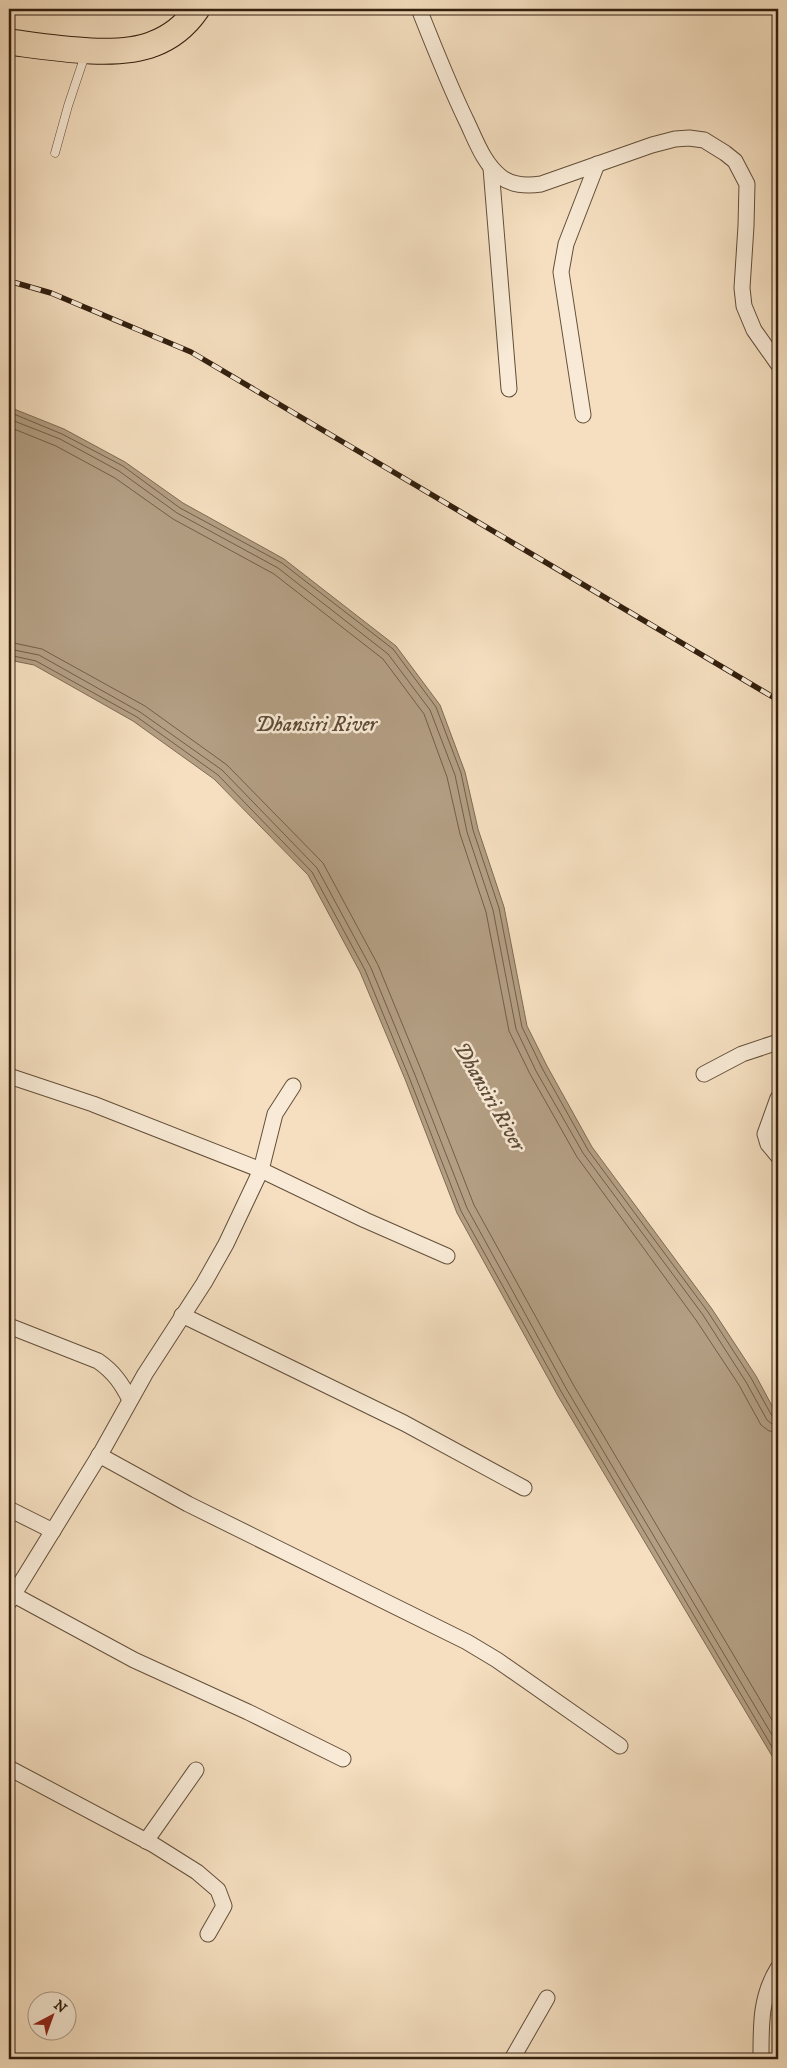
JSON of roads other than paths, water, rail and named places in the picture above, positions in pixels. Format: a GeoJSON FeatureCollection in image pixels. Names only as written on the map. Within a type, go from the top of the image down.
{"type":"FeatureCollection","features":[{"type":"Feature","properties":{"kind":"highway"},"geometry":{"type":"LineString","coordinates":[[9,42],[86,50],[125,50],[152,45],[168,37],[185,25],[197,9]]}},
{"type":"Feature","properties":{"kind":"street"},"geometry":{"type":"LineString","coordinates":[[419,9],[452,92],[482,154],[491,168],[502,178],[527,186],[541,184],[652,145],[689,138],[704,140],[735,161],[747,184],[742,288],[744,306],[754,330],[778,364]]}},
{"type":"Feature","properties":{"kind":"street"},"geometry":{"type":"LineString","coordinates":[[584,415],[561,272],[566,244],[597,164]]}},
{"type":"Feature","properties":{"kind":"street"},"geometry":{"type":"LineString","coordinates":[[491,168],[509,389]]}},
{"type":"Feature","properties":{"kind":"street"},"geometry":{"type":"LineString","coordinates":[[704,1074],[742,1054],[778,1042]]}},
{"type":"Feature","properties":{"kind":"street"},"geometry":{"type":"LineString","coordinates":[[9,1076],[93,1104],[261,1170],[365,1220],[447,1256]]}},
{"type":"Feature","properties":{"kind":"street"},"geometry":{"type":"LineString","coordinates":[[293,1086],[275,1114],[261,1170],[226,1244],[130,1400],[54,1531],[11,1599],[134,1660],[248,1712],[343,1760]]}},
{"type":"Feature","properties":{"kind":"street"},"geometry":{"type":"LineString","coordinates":[[778,1098],[765,1134],[768,1144],[778,1156]]}},
{"type":"Feature","properties":{"kind":"street"},"geometry":{"type":"LineString","coordinates":[[182,1315],[404,1423],[524,1488]]}},
{"type":"Feature","properties":{"kind":"street"},"geometry":{"type":"LineString","coordinates":[[9,1326],[98,1361],[110,1369],[120,1381],[130,1400]]}},
{"type":"Feature","properties":{"kind":"street"},"geometry":{"type":"LineString","coordinates":[[99,1455],[188,1504],[467,1642],[497,1660],[620,1746]]}},
{"type":"Feature","properties":{"kind":"street"},"geometry":{"type":"LineString","coordinates":[[9,1509],[54,1531]]}},
{"type":"Feature","properties":{"kind":"street"},"geometry":{"type":"LineString","coordinates":[[9,1768],[146,1841],[197,1872],[218,1890],[224,1906],[208,1934]]}},
{"type":"Feature","properties":{"kind":"street"},"geometry":{"type":"LineString","coordinates":[[146,1841],[196,1770]]}},
{"type":"Feature","properties":{"kind":"street"},"geometry":{"type":"LineString","coordinates":[[761,2059],[764,1997],[778,1968]]}},
{"type":"Feature","properties":{"kind":"street"},"geometry":{"type":"LineString","coordinates":[[512,2059],[547,1998]]}},
{"type":"Feature","properties":{"kind":"lane"},"geometry":{"type":"LineString","coordinates":[[55,153],[86,50]]}},
{"type":"Feature","properties":{"kind":"water","name":"Dhansiri River"},"geometry":{"type":"Polygon","coordinates":[[[9,407],[64,429],[125,462],[183,503],[284,559],[396,646],[440,705],[465,772],[478,829],[504,907],[527,1026],[592,1147],[712,1309],[756,1376],[778,1417],[778,1766],[558,1396],[457,1213],[405,1079],[360,972],[308,875],[214,779],[133,721],[34,665],[9,660],[9,407]]]}},
{"type":"Feature","properties":{"kind":"railway"},"geometry":{"type":"LineString","coordinates":[[9,281],[51,293],[191,352],[778,700]]}}]}
